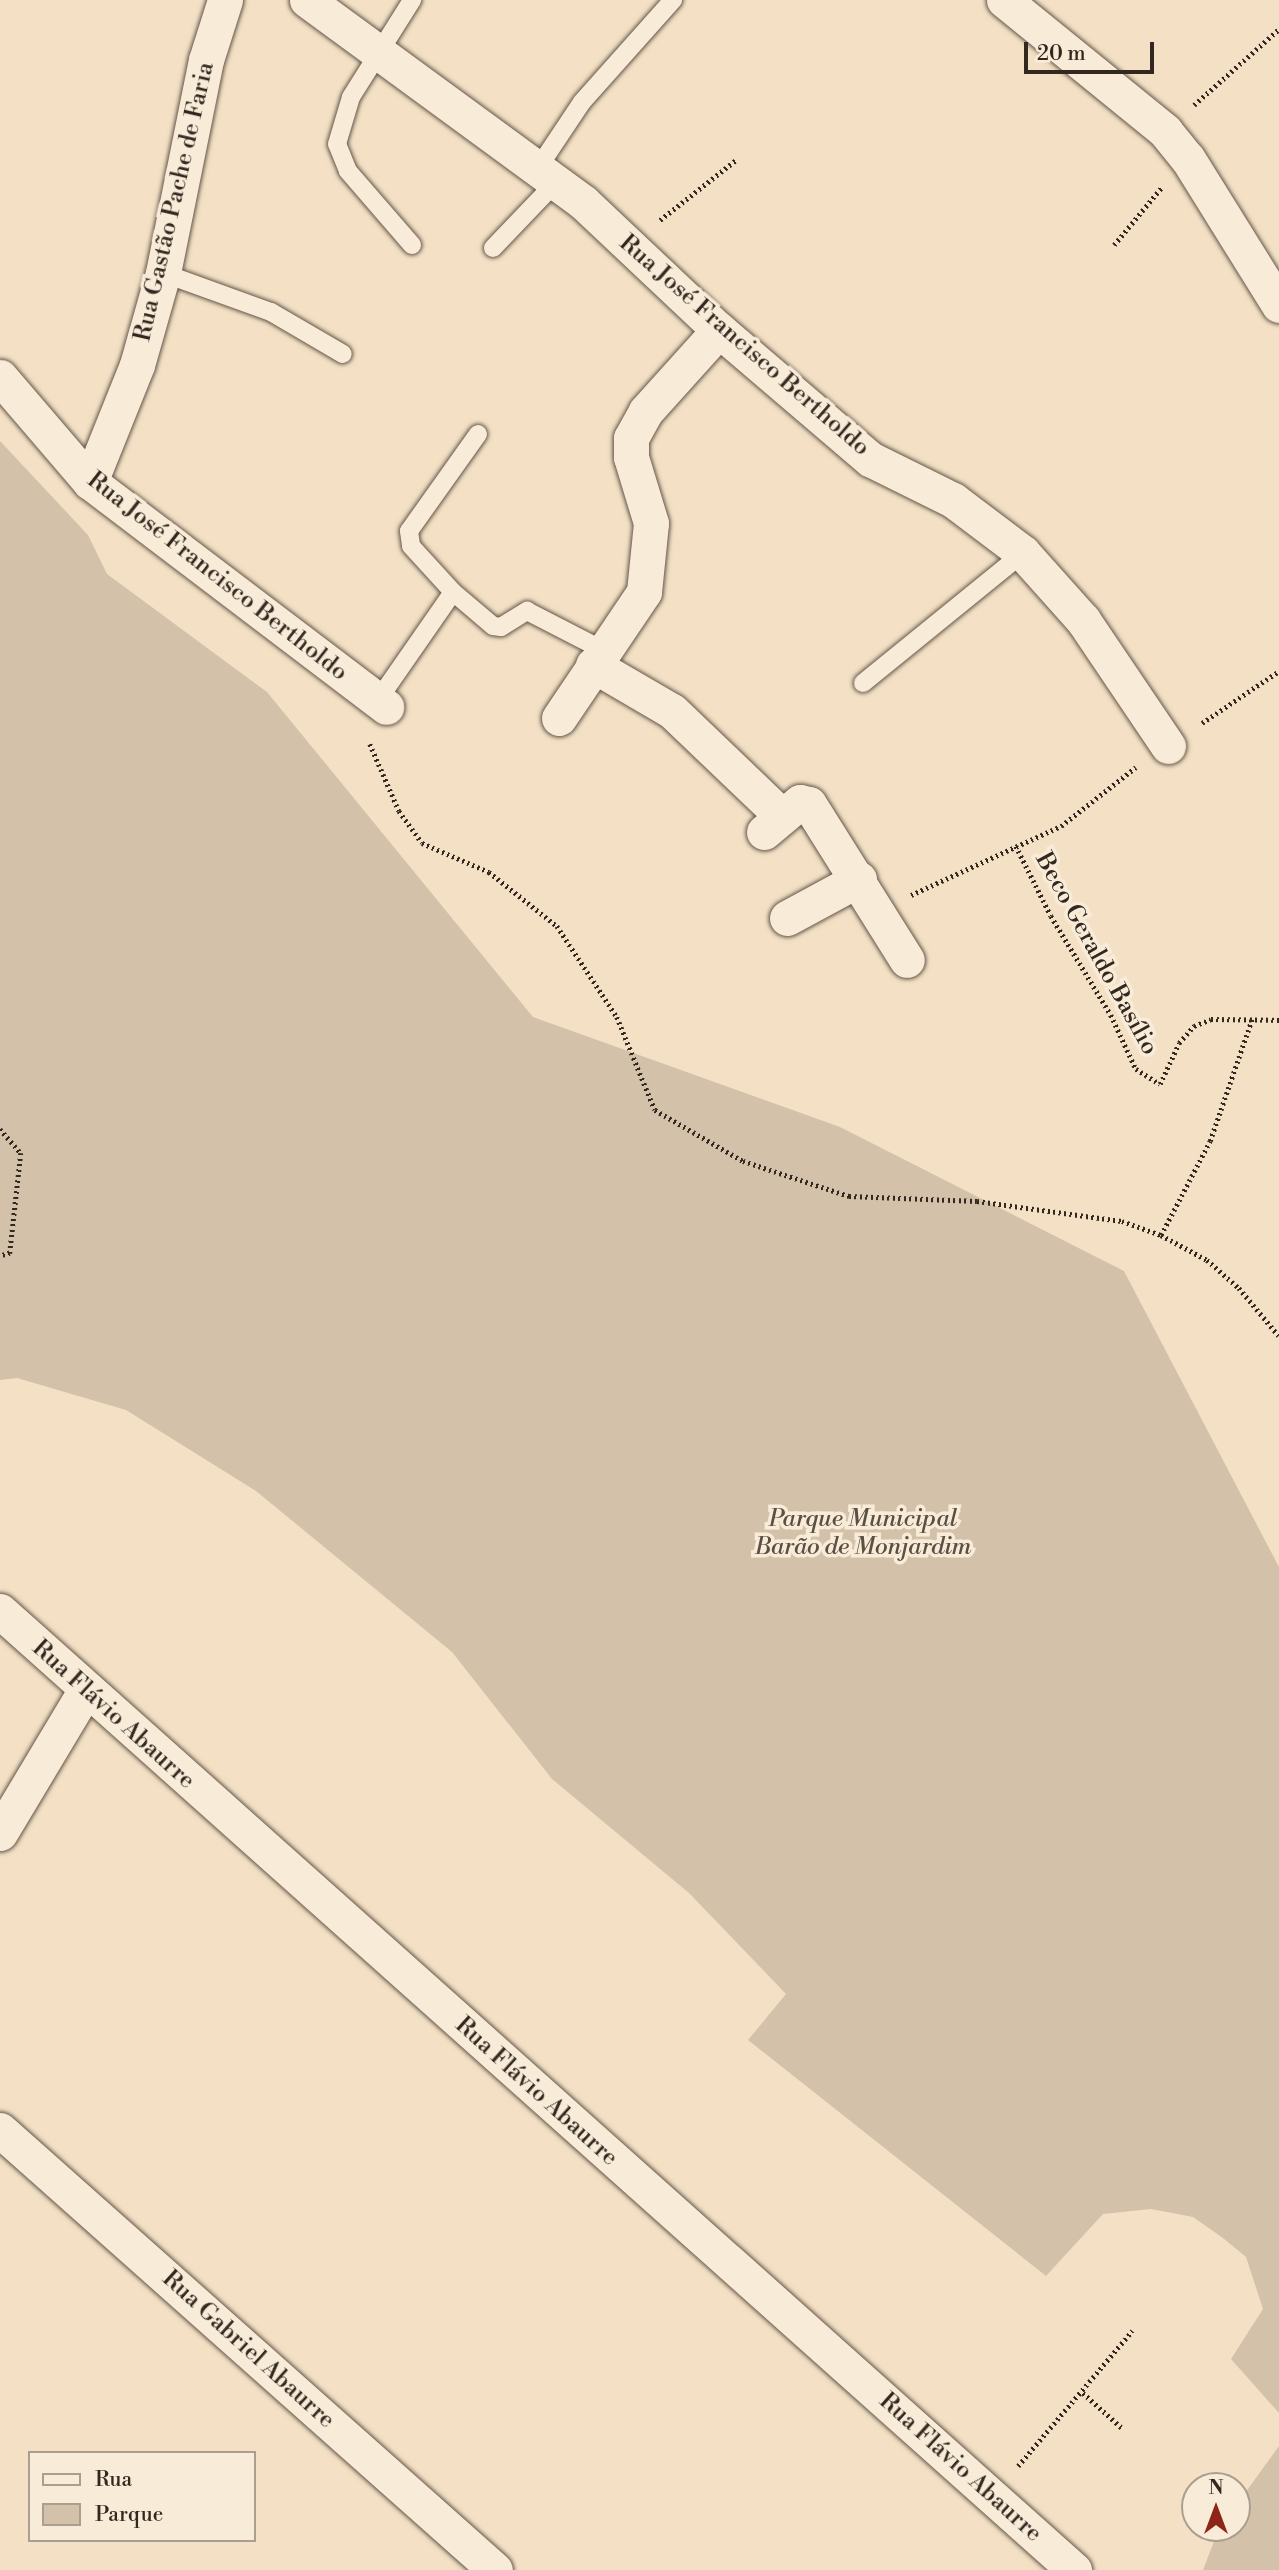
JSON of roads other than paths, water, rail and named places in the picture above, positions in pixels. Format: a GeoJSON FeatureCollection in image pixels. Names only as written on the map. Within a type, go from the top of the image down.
{"type":"FeatureCollection","features":[{"type":"Feature","properties":{"kind":"street","name":"Rua Gastão Pache de Faria"},"geometry":{"type":"LineString","coordinates":[[90,482],[137,365],[163,273],[206,60],[225,0]]}},
{"type":"Feature","properties":{"kind":"street","name":"Rua José Francisco Bertholdo"},"geometry":{"type":"LineString","coordinates":[[307,0],[547,175],[627,244],[719,330],[870,460],[953,500],[1023,553],[1083,620],[1168,746]]}},
{"type":"Feature","properties":{"kind":"street"},"geometry":{"type":"LineString","coordinates":[[1004,0],[1165,131],[1188,159],[1279,304]]}},
{"type":"Feature","properties":{"kind":"street"},"geometry":{"type":"LineString","coordinates":[[559,718],[597,657],[644,592],[648,578],[650,523],[631,457],[631,438],[646,411],[719,330]]}},
{"type":"Feature","properties":{"kind":"street","name":"Rua José Francisco Bertholdo"},"geometry":{"type":"LineString","coordinates":[[0,377],[90,482],[374,697]]}},
{"type":"Feature","properties":{"kind":"street"},"geometry":{"type":"LineString","coordinates":[[597,657],[672,711],[772,823],[800,802],[809,804],[859,879],[907,960]]}},
{"type":"Feature","properties":{"kind":"street"},"geometry":{"type":"LineString","coordinates":[[787,918],[859,879]]}},
{"type":"Feature","properties":{"kind":"street","name":"Rua Flávio Abaurre"},"geometry":{"type":"LineString","coordinates":[[0,1611],[85,1691],[1074,2570]]}},
{"type":"Feature","properties":{"kind":"street"},"geometry":{"type":"LineString","coordinates":[[0,1833],[85,1691]]}},
{"type":"Feature","properties":{"kind":"street","name":"Rua Gabriel Abaurre"},"geometry":{"type":"LineString","coordinates":[[0,2130],[495,2570]]}},
{"type":"Feature","properties":{"kind":"lane"},"geometry":{"type":"LineString","coordinates":[[412,0],[382,54],[351,97],[337,144],[348,171],[412,245]]}},
{"type":"Feature","properties":{"kind":"lane"},"geometry":{"type":"LineString","coordinates":[[493,248],[547,175],[582,102],[673,0]]}},
{"type":"Feature","properties":{"kind":"lane"},"geometry":{"type":"LineString","coordinates":[[163,273],[271,312],[344,354]]}},
{"type":"Feature","properties":{"kind":"lane"},"geometry":{"type":"LineString","coordinates":[[478,433],[409,531],[411,546],[453,592],[493,626],[501,627],[527,611],[597,657]]}},
{"type":"Feature","properties":{"kind":"lane"},"geometry":{"type":"LineString","coordinates":[[863,683],[1023,553]]}},
{"type":"Feature","properties":{"kind":"lane"},"geometry":{"type":"LineString","coordinates":[[374,697],[453,592]]}},
{"type":"Feature","properties":{"kind":"park label","name":"Parque Municipal Barão de Monjardim"},"geometry":{"type":"Point","coordinates":[863,1534]}}]}
